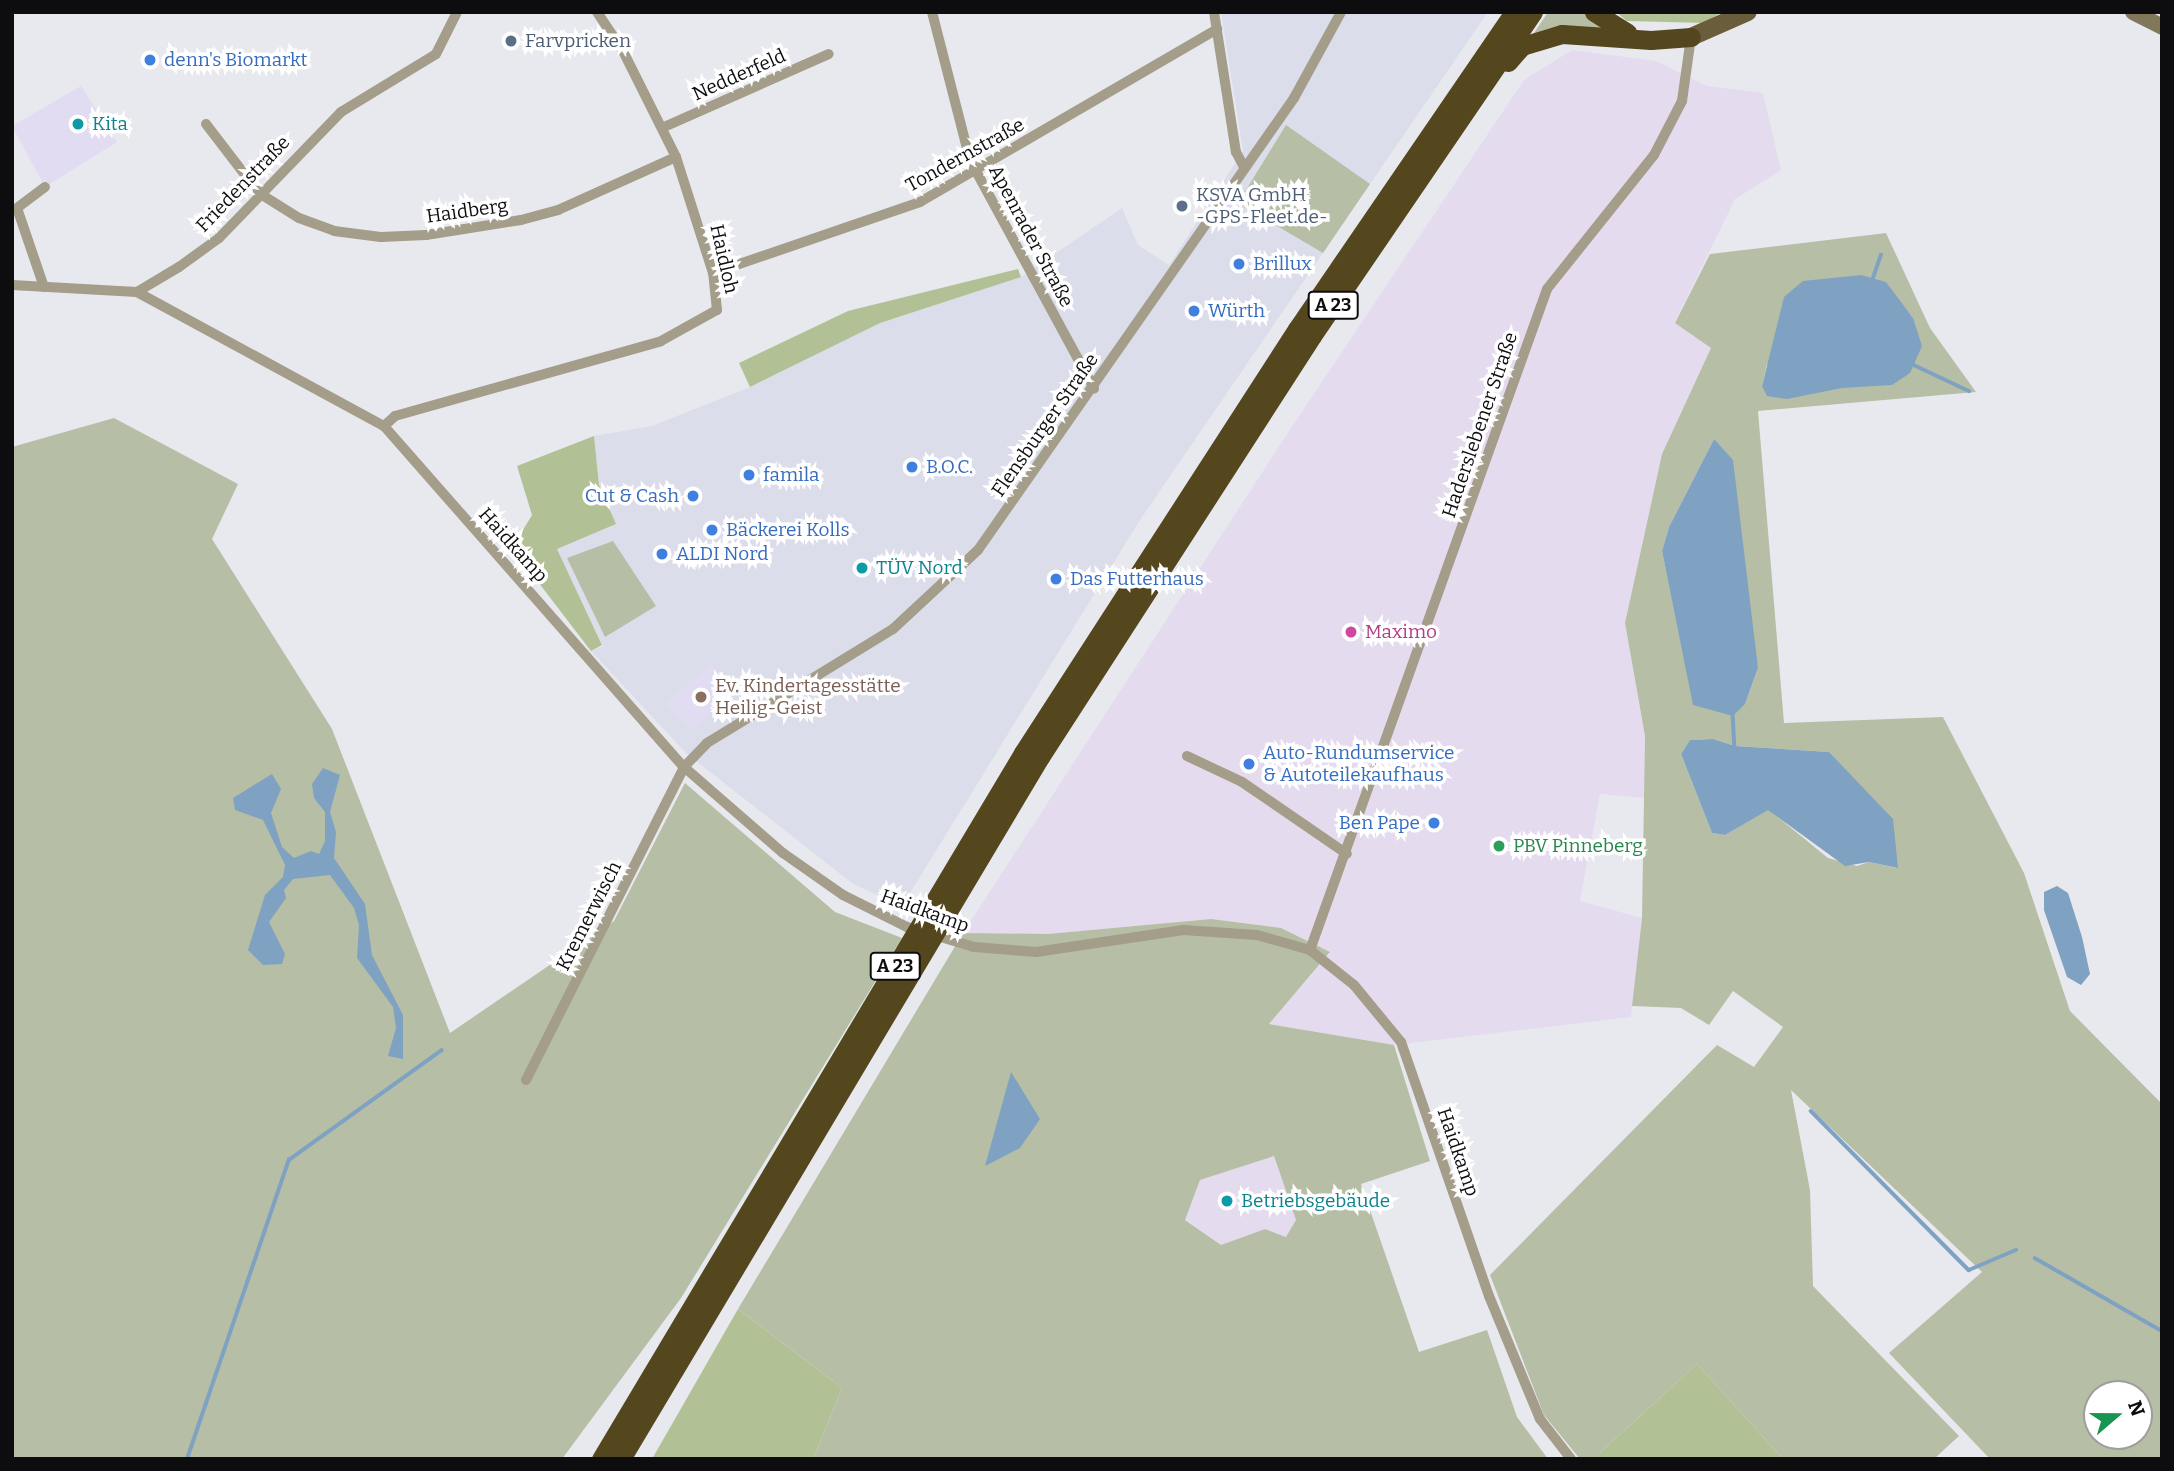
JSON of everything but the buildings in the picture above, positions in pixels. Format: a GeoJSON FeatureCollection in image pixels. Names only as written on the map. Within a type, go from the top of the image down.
{"type":"FeatureCollection","features":[{"type":"Feature","properties":{"kind":"highway","name":"A 23"},"geometry":{"type":"LineString","coordinates":[[601,1459],[1023,753],[1289,340],[1514,12]]}},
{"type":"Feature","properties":{"kind":"highway","name":"A 23"},"geometry":{"type":"LineString","coordinates":[[621,1459],[1040,757],[1218,479],[1465,109],[1533,12]]}},
{"type":"Feature","properties":{"kind":"highway"},"geometry":{"type":"LineString","coordinates":[[1594,12],[1607,24],[1637,38]]}},
{"type":"Feature","properties":{"kind":"highway"},"geometry":{"type":"LineString","coordinates":[[1465,109],[1522,46],[1535,40],[1562,34],[1637,38],[1691,37]]}},
{"type":"Feature","properties":{"kind":"main road"},"geometry":{"type":"LineString","coordinates":[[1691,37],[1748,12]]}},
{"type":"Feature","properties":{"kind":"main road"},"geometry":{"type":"LineString","coordinates":[[2133,12],[2162,27]]}},
{"type":"Feature","properties":{"kind":"street","name":"Friedenstraße"},"geometry":{"type":"LineString","coordinates":[[137,292],[219,238],[259,193],[341,112],[436,54],[457,12]]}},
{"type":"Feature","properties":{"kind":"street","name":"Haidloh"},"geometry":{"type":"LineString","coordinates":[[384,426],[395,416],[661,341],[717,310],[713,273],[664,127],[597,12]]}},
{"type":"Feature","properties":{"kind":"street","name":"Apenrader Straße"},"geometry":{"type":"LineString","coordinates":[[932,12],[959,129],[975,171],[1094,388]]}},
{"type":"Feature","properties":{"kind":"street"},"geometry":{"type":"LineString","coordinates":[[1214,12],[1236,152],[1244,167]]}},
{"type":"Feature","properties":{"kind":"street","name":"Flensburger Straße"},"geometry":{"type":"LineString","coordinates":[[684,767],[707,744],[864,650],[939,590],[978,550],[1094,388],[1294,97],[1341,12]]}},
{"type":"Feature","properties":{"kind":"street","name":"Tondernstraße"},"geometry":{"type":"LineString","coordinates":[[713,273],[920,202],[1217,29]]}},
{"type":"Feature","properties":{"kind":"street","name":"Haderslebener Straße"},"geometry":{"type":"LineString","coordinates":[[1310,950],[1347,854],[1547,289],[1654,155],[1682,101],[1691,37]]}},
{"type":"Feature","properties":{"kind":"street","name":"Nedderfeld"},"geometry":{"type":"LineString","coordinates":[[664,127],[829,54]]}},
{"type":"Feature","properties":{"kind":"street"},"geometry":{"type":"LineString","coordinates":[[206,124],[259,193]]}},
{"type":"Feature","properties":{"kind":"street","name":"Haidberg"},"geometry":{"type":"LineString","coordinates":[[259,193],[299,218],[334,231],[426,235],[558,210],[676,157]]}},
{"type":"Feature","properties":{"kind":"street"},"geometry":{"type":"LineString","coordinates":[[44,287],[17,208],[45,187]]}},
{"type":"Feature","properties":{"kind":"street"},"geometry":{"type":"LineString","coordinates":[[12,285],[137,292]]}},
{"type":"Feature","properties":{"kind":"street","name":"Haidkamp"},"geometry":{"type":"LineString","coordinates":[[137,292],[384,426],[684,767],[783,853],[884,918],[974,947],[1036,952],[1183,930],[1220,930],[1257,935],[1310,950],[1354,985],[1401,1042],[1489,1296],[1540,1419],[1570,1459]]}},
{"type":"Feature","properties":{"kind":"street"},"geometry":{"type":"LineString","coordinates":[[1187,756],[1242,782],[1347,854]]}},
{"type":"Feature","properties":{"kind":"street","name":"Kremerwisch"},"geometry":{"type":"LineString","coordinates":[[526,1080],[684,767]]}},
{"type":"Feature","properties":{"kind":"shaded area"},"geometry":{"type":"Polygon","coordinates":[[[1221,12],[1488,12],[1140,520],[902,906],[853,884],[686,753],[591,651],[603,646],[557,549],[616,524],[599,485],[594,436],[652,426],[750,387],[879,323],[1021,277],[1122,208],[1138,245],[1169,265],[1243,151],[1221,12]]]}},
{"type":"Feature","properties":{"kind":"shaded area"},"geometry":{"type":"Polygon","coordinates":[[[1572,50],[1656,61],[1707,86],[1763,93],[1781,170],[1735,199],[1675,322],[1712,347],[1662,454],[1625,623],[1645,736],[1644,798],[1600,794],[1580,901],[1642,918],[1631,1017],[1394,1045],[1337,1039],[1269,1024],[1330,953],[1281,928],[1211,919],[1040,935],[963,933],[1291,428],[1524,80],[1572,50]]]}},
{"type":"Feature","properties":{"kind":"shaded area"},"geometry":{"type":"Polygon","coordinates":[[[81,86],[117,142],[45,187],[12,126],[81,86]]]}},
{"type":"Feature","properties":{"kind":"shaded area","name":"Ev. Kindertagesstätte Heilig-Geist"},"geometry":{"type":"Polygon","coordinates":[[[711,664],[734,691],[691,731],[666,703],[711,664]]]}},
{"type":"Feature","properties":{"kind":"shaded area"},"geometry":{"type":"Polygon","coordinates":[[[1274,1156],[1296,1220],[1287,1237],[1265,1229],[1221,1245],[1185,1219],[1200,1180],[1274,1156]]]}},
{"type":"Feature","properties":{"kind":"green space"},"geometry":{"type":"Polygon","coordinates":[[[1548,12],[1590,12],[1615,32],[1532,36],[1548,12]]]}},
{"type":"Feature","properties":{"kind":"green space"},"geometry":{"type":"Polygon","coordinates":[[[1616,12],[1722,12],[1704,23],[1627,21],[1616,12]]]}},
{"type":"Feature","properties":{"kind":"green space"},"geometry":{"type":"Polygon","coordinates":[[[1286,125],[1370,184],[1323,253],[1238,203],[1286,125]]]}},
{"type":"Feature","properties":{"kind":"green space"},"geometry":{"type":"Polygon","coordinates":[[[1886,233],[1930,328],[1976,392],[1758,411],[1784,723],[1943,717],[2024,873],[2070,1011],[2162,1104],[2162,1459],[1990,1459],[1889,1353],[1982,1272],[1791,1090],[1810,1190],[1813,1286],[1959,1436],[1934,1459],[1783,1459],[1697,1364],[1593,1459],[1580,1459],[1544,1415],[1490,1275],[1717,1045],[1754,1067],[1783,1027],[1733,991],[1709,1025],[1681,1008],[1632,1006],[1642,918],[1645,736],[1625,623],[1662,454],[1711,348],[1675,323],[1710,254],[1886,233]],[[1900,302],[1767,364],[1762,386],[1892,385],[1913,318],[1900,302]],[[1714,439],[1669,527],[1662,551],[1683,653],[1745,704],[1758,668],[1714,439]],[[1713,739],[1690,740],[1681,754],[1712,833],[1725,835],[1768,809],[1828,858],[1857,866],[1869,862],[1897,868],[1860,787],[1829,752],[1735,746],[1713,739]]]}},
{"type":"Feature","properties":{"kind":"green space"},"geometry":{"type":"Polygon","coordinates":[[[1018,269],[1021,277],[880,323],[750,387],[739,363],[848,311],[1018,269]]]}},
{"type":"Feature","properties":{"kind":"green space"},"geometry":{"type":"Polygon","coordinates":[[[114,418],[238,484],[212,539],[332,729],[450,1033],[614,921],[685,783],[835,912],[902,938],[681,1298],[562,1459],[12,1459],[12,447],[114,418]]]}},
{"type":"Feature","properties":{"kind":"green space"},"geometry":{"type":"Polygon","coordinates":[[[594,436],[599,485],[616,524],[557,549],[602,645],[591,651],[512,548],[532,515],[517,466],[594,436]]]}},
{"type":"Feature","properties":{"kind":"green space"},"geometry":{"type":"Polygon","coordinates":[[[613,541],[656,606],[605,637],[567,558],[613,541]]]}},
{"type":"Feature","properties":{"kind":"green space"},"geometry":{"type":"Polygon","coordinates":[[[1211,919],[1281,928],[1330,952],[1269,1024],[1394,1045],[1430,1161],[1361,1184],[1419,1352],[1487,1330],[1517,1417],[1548,1459],[813,1459],[842,1388],[738,1309],[963,933],[1048,934],[1211,919]],[[1274,1156],[1200,1180],[1185,1220],[1221,1245],[1265,1229],[1286,1237],[1296,1220],[1274,1156]]]}},
{"type":"Feature","properties":{"kind":"green space"},"geometry":{"type":"Polygon","coordinates":[[[738,1309],[842,1388],[813,1459],[652,1459],[738,1309]]]}},
{"type":"Feature","properties":{"kind":"green space"},"geometry":{"type":"Polygon","coordinates":[[[1697,1364],[1783,1459],[1593,1459],[1697,1364]]]}},
{"type":"Feature","properties":{"kind":"water"},"geometry":{"type":"Polygon","coordinates":[[[1861,275],[1886,282],[1913,318],[1922,346],[1910,373],[1892,385],[1842,388],[1787,399],[1767,396],[1762,386],[1784,297],[1803,281],[1861,275]]]}},
{"type":"Feature","properties":{"kind":"water"},"geometry":{"type":"Polygon","coordinates":[[[1714,439],[1733,460],[1758,668],[1745,704],[1733,716],[1693,705],[1662,551],[1669,527],[1714,439]]]}},
{"type":"Feature","properties":{"kind":"water"},"geometry":{"type":"Polygon","coordinates":[[[1713,739],[1735,746],[1829,752],[1893,819],[1898,868],[1869,862],[1845,866],[1768,810],[1725,835],[1712,833],[1681,754],[1690,740],[1713,739]]]}},
{"type":"Feature","properties":{"kind":"water"},"geometry":{"type":"Polygon","coordinates":[[[323,768],[340,775],[330,812],[336,832],[334,858],[365,904],[372,955],[403,1015],[403,1059],[388,1056],[396,1028],[393,1007],[357,958],[359,925],[354,908],[330,875],[293,879],[284,890],[286,898],[269,922],[285,954],[282,964],[263,965],[248,950],[265,895],[283,877],[285,865],[263,820],[235,810],[233,798],[272,774],[281,789],[271,813],[282,847],[294,858],[311,851],[319,854],[325,841],[325,812],[314,798],[312,784],[323,768]]]}},
{"type":"Feature","properties":{"kind":"water"},"geometry":{"type":"Polygon","coordinates":[[[2057,886],[2068,893],[2082,937],[2090,974],[2081,985],[2067,977],[2044,910],[2044,892],[2057,886]]]}},
{"type":"Feature","properties":{"kind":"water"},"geometry":{"type":"Polygon","coordinates":[[[1011,1072],[1040,1119],[1020,1148],[985,1166],[1011,1072]]]}},
{"type":"Feature","properties":{"kind":"waterway"},"geometry":{"type":"LineString","coordinates":[[1873,278],[1881,255]]}},
{"type":"Feature","properties":{"kind":"waterway"},"geometry":{"type":"LineString","coordinates":[[1914,365],[1969,391]]}},
{"type":"Feature","properties":{"kind":"waterway"},"geometry":{"type":"LineString","coordinates":[[1733,713],[1735,746]]}},
{"type":"Feature","properties":{"kind":"waterway"},"geometry":{"type":"LineString","coordinates":[[187,1459],[289,1160],[442,1050]]}},
{"type":"Feature","properties":{"kind":"waterway"},"geometry":{"type":"LineString","coordinates":[[1811,1111],[1969,1270],[2016,1250]]}},
{"type":"Feature","properties":{"kind":"waterway"},"geometry":{"type":"LineString","coordinates":[[2035,1258],[2162,1331]]}},
{"type":"Feature","properties":{"kind":"place","name":"Farvpricken"},"geometry":{"type":"Point","coordinates":[511,41]}},
{"type":"Feature","properties":{"kind":"place","name":"denn's Biomarkt"},"geometry":{"type":"Point","coordinates":[150,60]}},
{"type":"Feature","properties":{"kind":"place","name":"Kita"},"geometry":{"type":"Point","coordinates":[78,124]}},
{"type":"Feature","properties":{"kind":"place","name":"KSVA GmbH -GPS-Fleet.de-"},"geometry":{"type":"Point","coordinates":[1182,206]}},
{"type":"Feature","properties":{"kind":"place","name":"Brillux"},"geometry":{"type":"Point","coordinates":[1239,264]}},
{"type":"Feature","properties":{"kind":"place","name":"Würth"},"geometry":{"type":"Point","coordinates":[1194,311]}},
{"type":"Feature","properties":{"kind":"place","name":"B.O.C."},"geometry":{"type":"Point","coordinates":[912,467]}},
{"type":"Feature","properties":{"kind":"place","name":"famila"},"geometry":{"type":"Point","coordinates":[749,475]}},
{"type":"Feature","properties":{"kind":"place","name":"Cut & Cash"},"geometry":{"type":"Point","coordinates":[693,496]}},
{"type":"Feature","properties":{"kind":"place","name":"Bäckerei Kolls"},"geometry":{"type":"Point","coordinates":[712,530]}},
{"type":"Feature","properties":{"kind":"place","name":"ALDI Nord"},"geometry":{"type":"Point","coordinates":[662,554]}},
{"type":"Feature","properties":{"kind":"place","name":"TÜV Nord"},"geometry":{"type":"Point","coordinates":[862,568]}},
{"type":"Feature","properties":{"kind":"place","name":"Das Futterhaus"},"geometry":{"type":"Point","coordinates":[1056,579]}},
{"type":"Feature","properties":{"kind":"place","name":"Maximo"},"geometry":{"type":"Point","coordinates":[1351,632]}},
{"type":"Feature","properties":{"kind":"place","name":"Ev. Kindertagesstätte Heilig-Geist"},"geometry":{"type":"Point","coordinates":[701,697]}},
{"type":"Feature","properties":{"kind":"place","name":"Auto-Rundumservice & Autoteilekaufhaus"},"geometry":{"type":"Point","coordinates":[1249,764]}},
{"type":"Feature","properties":{"kind":"place","name":"Ben Pape"},"geometry":{"type":"Point","coordinates":[1434,823]}},
{"type":"Feature","properties":{"kind":"place","name":"PBV Pinneberg"},"geometry":{"type":"Point","coordinates":[1499,846]}},
{"type":"Feature","properties":{"kind":"place","name":"Betriebsgebäude"},"geometry":{"type":"Point","coordinates":[1227,1201]}}]}
